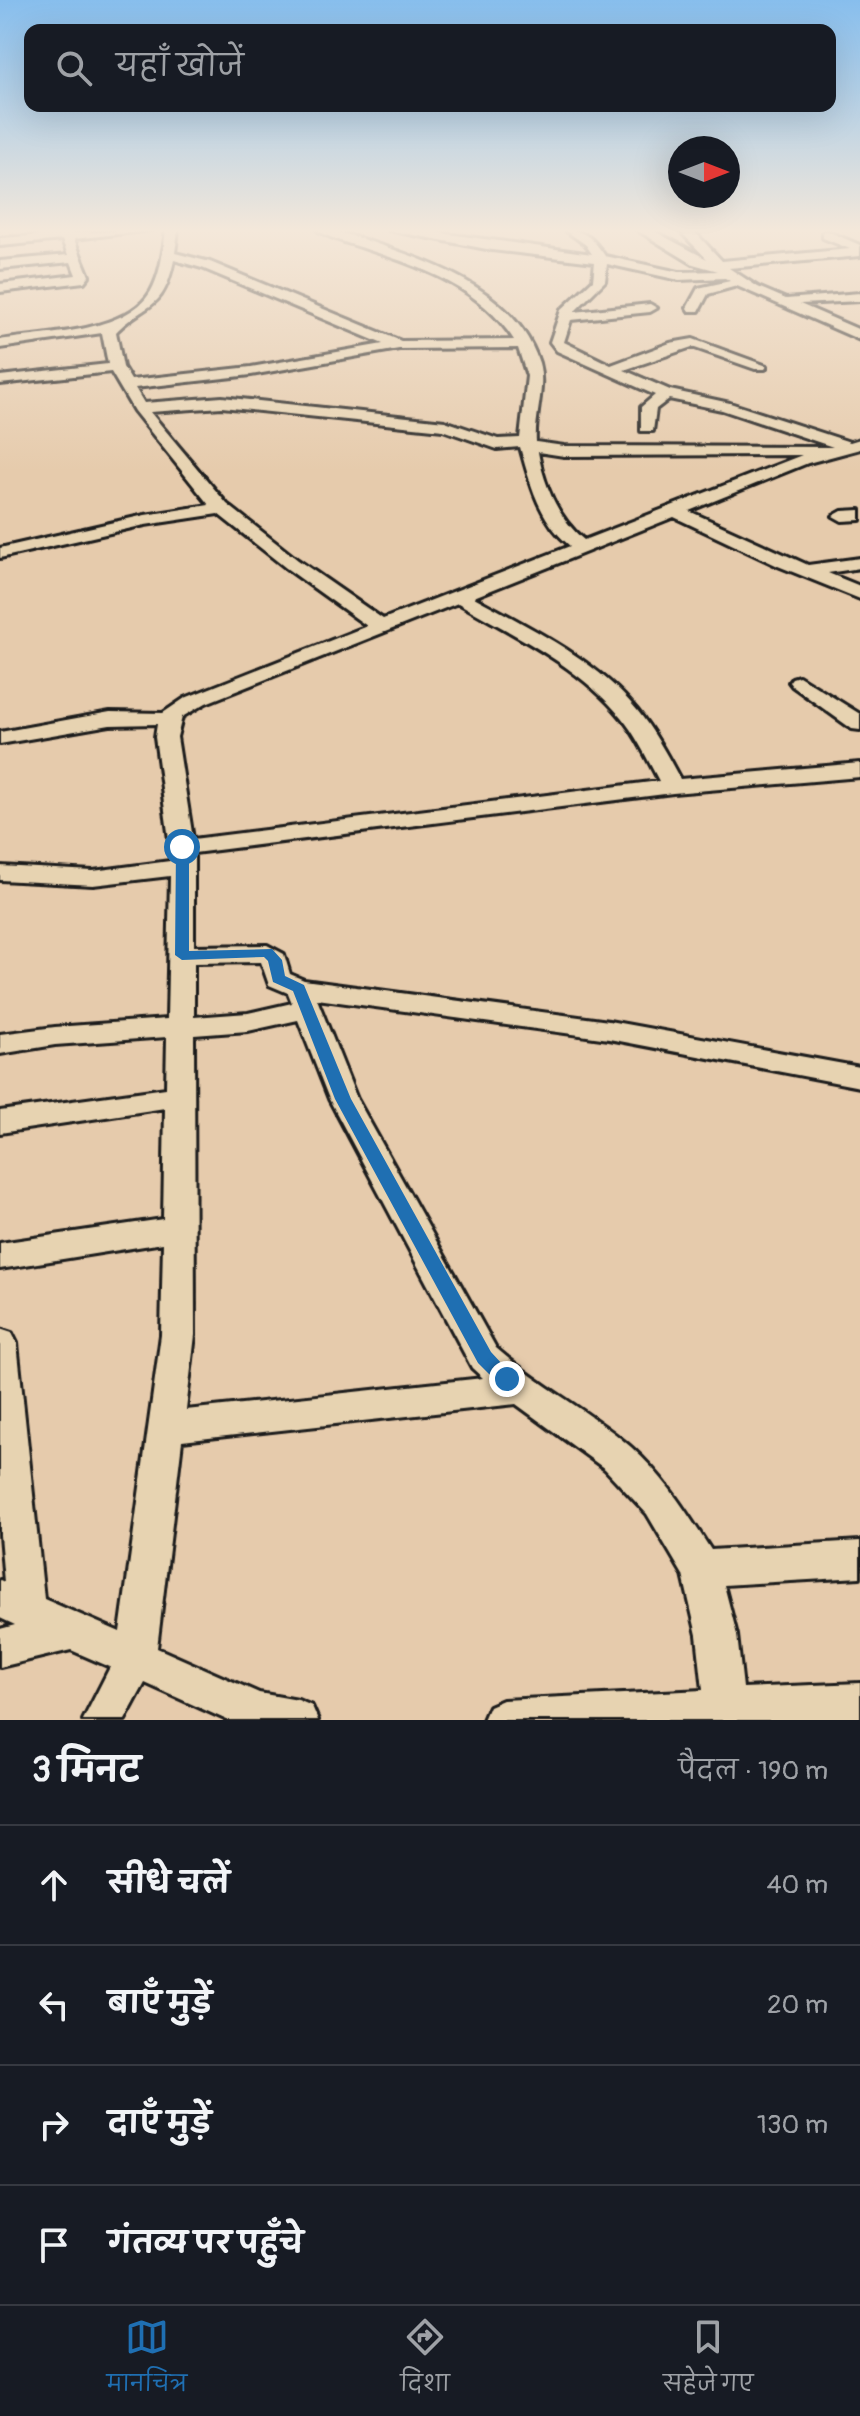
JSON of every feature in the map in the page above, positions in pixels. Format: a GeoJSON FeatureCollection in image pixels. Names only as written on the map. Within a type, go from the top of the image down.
{"type":"FeatureCollection","features":[{"type":"Feature","properties":{"kind":"street"},"geometry":{"type":"LineString","coordinates":[[0,344],[113,327],[136,310]]}},
{"type":"Feature","properties":{"kind":"street"},"geometry":{"type":"LineString","coordinates":[[315,310],[399,345]]}},
{"type":"Feature","properties":{"kind":"street"},"geometry":{"type":"LineString","coordinates":[[495,310],[523,344],[534,376],[527,444],[546,500],[569,539],[583,548]]}},
{"type":"Feature","properties":{"kind":"street"},"geometry":{"type":"LineString","coordinates":[[558,344],[570,310]]}},
{"type":"Feature","properties":{"kind":"street"},"geometry":{"type":"LineString","coordinates":[[566,317],[629,310]]}},
{"type":"Feature","properties":{"kind":"street"},"geometry":{"type":"LineString","coordinates":[[805,310],[860,336]]}},
{"type":"Feature","properties":{"kind":"street"},"geometry":{"type":"LineString","coordinates":[[113,327],[109,337],[116,367],[139,408],[221,508],[292,564],[383,628]]}},
{"type":"Feature","properties":{"kind":"street"},"geometry":{"type":"LineString","coordinates":[[610,370],[675,346],[693,343],[760,366]]}},
{"type":"Feature","properties":{"kind":"street"},"geometry":{"type":"LineString","coordinates":[[127,385],[251,371],[399,345],[523,344]]}},
{"type":"Feature","properties":{"kind":"street"},"geometry":{"type":"LineString","coordinates":[[529,359],[544,348],[558,344],[666,394],[725,406],[845,447]]}},
{"type":"Feature","properties":{"kind":"street"},"geometry":{"type":"LineString","coordinates":[[0,380],[116,367]]}},
{"type":"Feature","properties":{"kind":"street"},"geometry":{"type":"LineString","coordinates":[[647,428],[649,407],[666,394]]}},
{"type":"Feature","properties":{"kind":"street"},"geometry":{"type":"LineString","coordinates":[[139,408],[222,402],[458,428],[497,444],[527,444],[564,451],[845,447]]}},
{"type":"Feature","properties":{"kind":"street"},"geometry":{"type":"LineString","coordinates":[[103,1720],[136,1660],[178,1335],[182,857],[166,737],[168,720],[173,712],[184,705],[845,447]]}},
{"type":"Feature","properties":{"kind":"street"},"geometry":{"type":"LineString","coordinates":[[1,551],[145,520],[221,508]]}},
{"type":"Feature","properties":{"kind":"street"},"geometry":{"type":"LineString","coordinates":[[678,512],[860,593]]}},
{"type":"Feature","properties":{"kind":"street"},"geometry":{"type":"LineString","coordinates":[[805,571],[860,563]]}},
{"type":"Feature","properties":{"kind":"street"},"geometry":{"type":"LineString","coordinates":[[461,597],[540,643],[602,688],[628,712],[673,786]]}},
{"type":"Feature","properties":{"kind":"street"},"geometry":{"type":"LineString","coordinates":[[799,682],[860,724]]}},
{"type":"Feature","properties":{"kind":"street"},"geometry":{"type":"LineString","coordinates":[[0,738],[132,717],[156,716],[168,720]]}},
{"type":"Feature","properties":{"kind":"street"},"geometry":{"type":"LineString","coordinates":[[0,873],[93,878],[182,857],[673,786],[860,770]]}},
{"type":"Feature","properties":{"kind":"street"},"geometry":{"type":"LineString","coordinates":[[182,955],[267,953],[275,960],[278,979],[303,998],[343,1099],[484,1358],[521,1389],[618,1458],[660,1502],[701,1569],[717,1635],[726,1716]]}},
{"type":"Feature","properties":{"kind":"street"},"geometry":{"type":"LineString","coordinates":[[0,1044],[55,1036],[248,1022],[303,998],[609,1030],[860,1077]]}},
{"type":"Feature","properties":{"kind":"street"},"geometry":{"type":"LineString","coordinates":[[0,1122],[179,1096]]}},
{"type":"Feature","properties":{"kind":"street"},"geometry":{"type":"LineString","coordinates":[[0,1256],[177,1229]]}},
{"type":"Feature","properties":{"kind":"street"},"geometry":{"type":"LineString","coordinates":[[0,1343],[13,1605],[68,1632],[258,1713],[298,1720]]}},
{"type":"Feature","properties":{"kind":"street"},"geometry":{"type":"LineString","coordinates":[[166,1427],[521,1389]]}},
{"type":"Feature","properties":{"kind":"street"},"geometry":{"type":"LineString","coordinates":[[701,1569],[860,1559]]}},
{"type":"Feature","properties":{"kind":"street"},"geometry":{"type":"LineString","coordinates":[[0,1648],[68,1632]]}},
{"type":"Feature","properties":{"kind":"street"},"geometry":{"type":"LineString","coordinates":[[503,1720],[726,1716],[860,1703]]}},
{"type":"Feature","properties":{"kind":"route"},"geometry":{"type":"LineString","coordinates":[[182,847],[182,955],[267,953],[275,960],[278,979],[299,988],[343,1099],[484,1358],[507,1379]]}}]}
